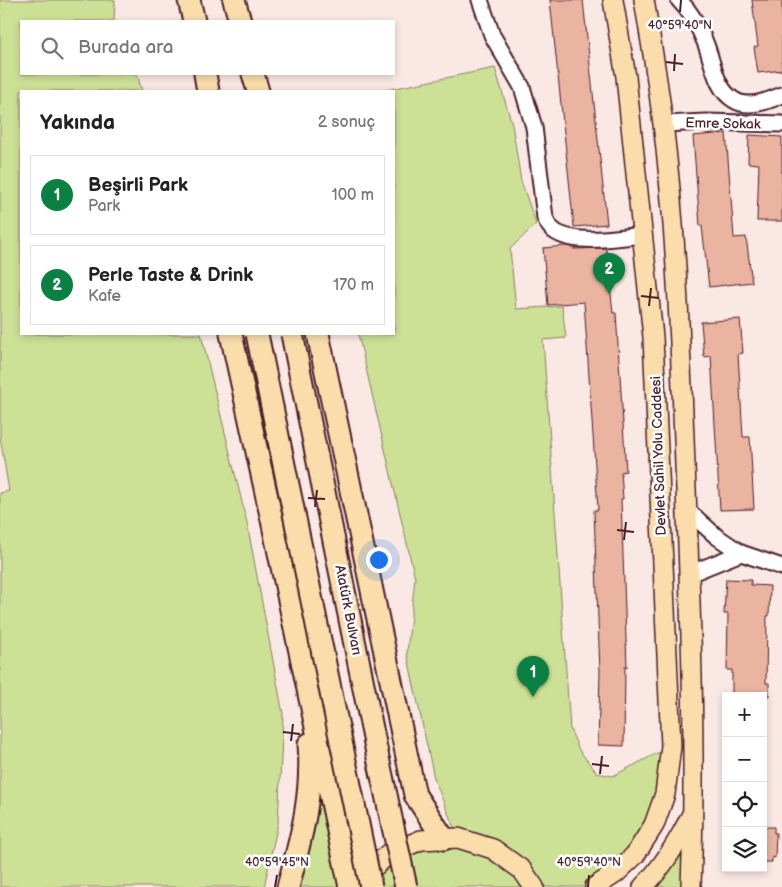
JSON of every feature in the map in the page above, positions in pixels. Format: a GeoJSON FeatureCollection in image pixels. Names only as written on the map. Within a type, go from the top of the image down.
{"type":"FeatureCollection","features":[{"type":"Feature","properties":{"kind":"highway"},"geometry":{"type":"LineString","coordinates":[[179,0],[182,20]]}},
{"type":"Feature","properties":{"kind":"highway"},"geometry":{"type":"LineString","coordinates":[[189,0],[194,20]]}},
{"type":"Feature","properties":{"kind":"highway"},"geometry":{"type":"LineString","coordinates":[[224,0],[228,20]]}},
{"type":"Feature","properties":{"kind":"highway"},"geometry":{"type":"LineString","coordinates":[[234,0],[240,20]]}},
{"type":"Feature","properties":{"kind":"highway"},"geometry":{"type":"LineString","coordinates":[[191,75],[194,90]]}},
{"type":"Feature","properties":{"kind":"highway"},"geometry":{"type":"LineString","coordinates":[[205,75],[208,90]]}},
{"type":"Feature","properties":{"kind":"highway"},"geometry":{"type":"LineString","coordinates":[[239,75],[243,90]]}},
{"type":"Feature","properties":{"kind":"highway"},"geometry":{"type":"LineString","coordinates":[[253,75],[258,90]]}},
{"type":"Feature","properties":{"kind":"highway"},"geometry":{"type":"LineString","coordinates":[[231,335],[350,887]]}},
{"type":"Feature","properties":{"kind":"highway"},"geometry":{"type":"LineString","coordinates":[[257,335],[371,887]]}},
{"type":"Feature","properties":{"kind":"highway","name":"Atatürk Bulvarı"},"geometry":{"type":"LineString","coordinates":[[292,335],[406,887]]}},
{"type":"Feature","properties":{"kind":"highway"},"geometry":{"type":"LineString","coordinates":[[318,335],[415,795],[444,839]]}},
{"type":"Feature","properties":{"kind":"highway"},"geometry":{"type":"LineString","coordinates":[[267,495],[278,580],[307,712],[311,767],[305,823],[288,887]]}},
{"type":"Feature","properties":{"kind":"main road","name":"Devlet Sahil Yolu Caddesi"},"geometry":{"type":"LineString","coordinates":[[595,887],[616,873],[636,854],[654,825],[666,794],[671,746],[654,337],[626,77],[613,0]]}},
{"type":"Feature","properties":{"kind":"main road","name":"Devlet Sahil Yolu Caddesi"},"geometry":{"type":"LineString","coordinates":[[648,1],[670,191],[679,333],[690,574],[694,810],[691,887]]}},
{"type":"Feature","properties":{"kind":"main road","name":"Devlet Sahil Yolu Caddesi"},"geometry":{"type":"LineString","coordinates":[[643,887],[670,855],[694,810]]}},
{"type":"Feature","properties":{"kind":"main road"},"geometry":{"type":"LineString","coordinates":[[355,887],[360,879],[388,854],[422,840],[458,838],[493,849],[522,870],[535,887]]}},
{"type":"Feature","properties":{"kind":"street"},"geometry":{"type":"LineString","coordinates":[[480,0],[492,35],[522,87],[534,127],[545,218],[551,229],[569,238],[583,240],[643,235]]}},
{"type":"Feature","properties":{"kind":"street"},"geometry":{"type":"LineString","coordinates":[[679,0],[690,10],[706,43],[722,90],[734,101],[749,104],[766,102],[782,95]]}},
{"type":"Feature","properties":{"kind":"street","name":"Emre Sokak"},"geometry":{"type":"LineString","coordinates":[[663,124],[706,122],[782,124]]}},
{"type":"Feature","properties":{"kind":"street"},"geometry":{"type":"LineString","coordinates":[[687,510],[716,536],[741,553],[782,567]]}},
{"type":"Feature","properties":{"kind":"street"},"geometry":{"type":"LineString","coordinates":[[690,574],[741,553]]}},
{"type":"Feature","properties":{"kind":"green space"},"geometry":{"type":"Polygon","coordinates":[[[0,0],[115,0],[114,20],[20,20],[20,75],[137,75],[142,90],[20,90],[20,335],[201,335],[247,523],[283,714],[278,823],[264,887],[0,887],[0,493],[9,491],[0,437],[0,0]]]}},
{"type":"Feature","properties":{"kind":"green space"},"geometry":{"type":"Polygon","coordinates":[[[495,68],[512,124],[521,181],[536,224],[510,249],[516,309],[562,306],[566,338],[543,340],[570,729],[579,750],[597,773],[613,776],[671,746],[654,825],[595,887],[356,887],[388,854],[458,838],[434,778],[407,653],[415,578],[358,335],[395,335],[395,90],[386,90],[495,68]]]}},
{"type":"Feature","properties":{"kind":"green space"},"geometry":{"type":"Polygon","coordinates":[[[295,627],[350,887],[288,887],[311,767],[295,627]]]}},
{"type":"Feature","properties":{"kind":"green space"},"geometry":{"type":"Polygon","coordinates":[[[681,834],[692,887],[643,887],[681,834]]]}},
{"type":"Feature","properties":{"kind":"building"},"geometry":{"type":"Polygon","coordinates":[[[550,0],[583,0],[607,224],[574,227],[550,0]]]}},
{"type":"Feature","properties":{"kind":"building"},"geometry":{"type":"Polygon","coordinates":[[[752,0],[782,0],[782,70],[758,73],[754,47],[758,46],[752,0]]]}},
{"type":"Feature","properties":{"kind":"building"},"geometry":{"type":"Polygon","coordinates":[[[726,133],[734,238],[746,237],[752,282],[709,287],[702,226],[700,226],[693,136],[726,133]]]}},
{"type":"Feature","properties":{"kind":"building"},"geometry":{"type":"Polygon","coordinates":[[[749,135],[782,137],[782,221],[757,221],[759,164],[748,163],[749,135]]]}},
{"type":"Feature","properties":{"kind":"building"},"geometry":{"type":"Polygon","coordinates":[[[573,247],[573,249],[606,248],[613,313],[616,313],[626,471],[621,472],[627,667],[625,667],[624,746],[598,745],[600,673],[594,510],[598,510],[584,302],[548,305],[543,248],[573,247]]]}},
{"type":"Feature","properties":{"kind":"building"},"geometry":{"type":"Polygon","coordinates":[[[740,319],[743,353],[738,354],[743,437],[750,437],[754,509],[720,510],[711,356],[704,357],[701,322],[740,319]]]}},
{"type":"Feature","properties":{"kind":"building"},"geometry":{"type":"Polygon","coordinates":[[[726,579],[751,580],[751,585],[770,586],[769,616],[767,616],[766,683],[769,683],[769,696],[767,696],[767,692],[732,692],[732,670],[727,670],[728,614],[724,614],[726,579]]]}},
{"type":"Feature","properties":{"kind":"building"},"geometry":{"type":"Polygon","coordinates":[[[767,827],[774,827],[774,833],[776,833],[775,858],[772,857],[772,862],[767,862],[767,827]]]}},
{"type":"Feature","properties":{"kind":"place","name":"Perle Taste & Drink"},"geometry":{"type":"Point","coordinates":[609,294]}},
{"type":"Feature","properties":{"kind":"place","name":"Beşirli Park"},"geometry":{"type":"Point","coordinates":[533,697]}}]}
